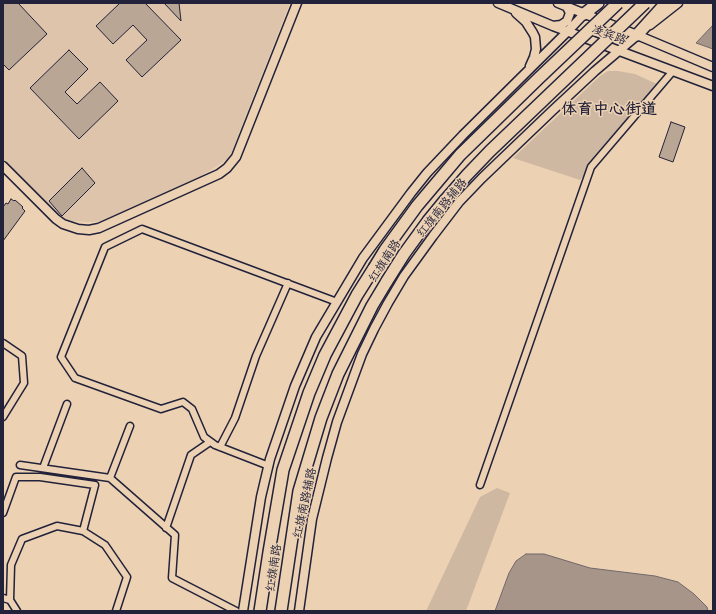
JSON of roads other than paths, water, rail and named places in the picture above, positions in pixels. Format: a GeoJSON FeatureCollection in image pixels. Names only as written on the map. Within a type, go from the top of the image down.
{"type":"FeatureCollection","features":[{"type":"Feature","properties":{"kind":"highway"},"geometry":{"type":"LineString","coordinates":[[584,14],[598,3]]}},
{"type":"Feature","properties":{"kind":"highway","name":"红旗南路"},"geometry":{"type":"LineString","coordinates":[[260,611],[283,470],[309,393],[325,355],[357,295],[417,206],[460,155],[618,3]]}},
{"type":"Feature","properties":{"kind":"highway","name":"红旗南路"},"geometry":{"type":"LineString","coordinates":[[282,611],[299,491],[321,418],[338,374],[372,306],[404,254],[446,199],[485,156],[645,3]]}},
{"type":"Feature","properties":{"kind":"highway"},"geometry":{"type":"LineString","coordinates":[[637,35],[666,3]]}},
{"type":"Feature","properties":{"kind":"main road"},"geometry":{"type":"LineString","coordinates":[[3,166],[56,219],[63,224],[78,229],[89,230],[99,228],[219,174],[227,168],[236,157],[297,3]]}},
{"type":"Feature","properties":{"kind":"main road","name":"凌宾路"},"geometry":{"type":"LineString","coordinates":[[498,3],[567,32],[713,86]]}},
{"type":"Feature","properties":{"kind":"main road","name":"凌宾路"},"geometry":{"type":"LineString","coordinates":[[558,3],[713,67]]}},
{"type":"Feature","properties":{"kind":"main road"},"geometry":{"type":"LineString","coordinates":[[243,611],[261,497],[269,466],[295,386],[316,337],[363,258],[423,178],[463,135],[567,32],[593,3]]}},
{"type":"Feature","properties":{"kind":"main road","name":"红旗南路辅路"},"geometry":{"type":"LineString","coordinates":[[299,611],[312,519],[337,422],[362,354],[388,303],[404,276],[428,242],[460,202],[482,178],[552,110],[637,35],[678,3]]}},
{"type":"Feature","properties":{"kind":"main road"},"geometry":{"type":"LineString","coordinates":[[508,7],[526,22],[535,37],[536,49],[527,72]]}},
{"type":"Feature","properties":{"kind":"main road"},"geometry":{"type":"LineString","coordinates":[[553,26],[562,25],[567,21],[570,13],[567,7]]}},
{"type":"Feature","properties":{"kind":"street"},"geometry":{"type":"LineString","coordinates":[[480,485],[591,166],[673,71]]}},
{"type":"Feature","properties":{"kind":"street"},"geometry":{"type":"LineString","coordinates":[[269,466],[210,442],[204,437],[192,409],[184,402],[161,409],[74,378],[61,356],[105,247],[142,229],[337,302]]}},
{"type":"Feature","properties":{"kind":"street"},"geometry":{"type":"LineString","coordinates":[[220,447],[235,418],[256,356],[288,283]]}},
{"type":"Feature","properties":{"kind":"street"},"geometry":{"type":"LineString","coordinates":[[3,343],[22,356],[24,383],[3,416]]}},
{"type":"Feature","properties":{"kind":"street"},"geometry":{"type":"LineString","coordinates":[[43,468],[67,404]]}},
{"type":"Feature","properties":{"kind":"street"},"geometry":{"type":"LineString","coordinates":[[110,478],[130,426]]}},
{"type":"Feature","properties":{"kind":"street"},"geometry":{"type":"LineString","coordinates":[[166,528],[191,455],[210,442]]}},
{"type":"Feature","properties":{"kind":"street"},"geometry":{"type":"LineString","coordinates":[[20,465],[110,478],[174,535],[172,578],[236,611]]}},
{"type":"Feature","properties":{"kind":"street"},"geometry":{"type":"LineString","coordinates":[[3,513],[16,477],[40,477],[95,485],[82,531]]}},
{"type":"Feature","properties":{"kind":"street"},"geometry":{"type":"LineString","coordinates":[[17,611],[10,600],[11,565],[22,539],[57,526],[82,531],[105,545],[127,577],[116,611]]}},
{"type":"Feature","properties":{"kind":"street"},"geometry":{"type":"LineString","coordinates":[[3,598],[10,600]]}},
{"type":"Feature","properties":{"kind":"district","name":"体育中心街道"},"geometry":{"type":"Point","coordinates":[609,110]}}]}
